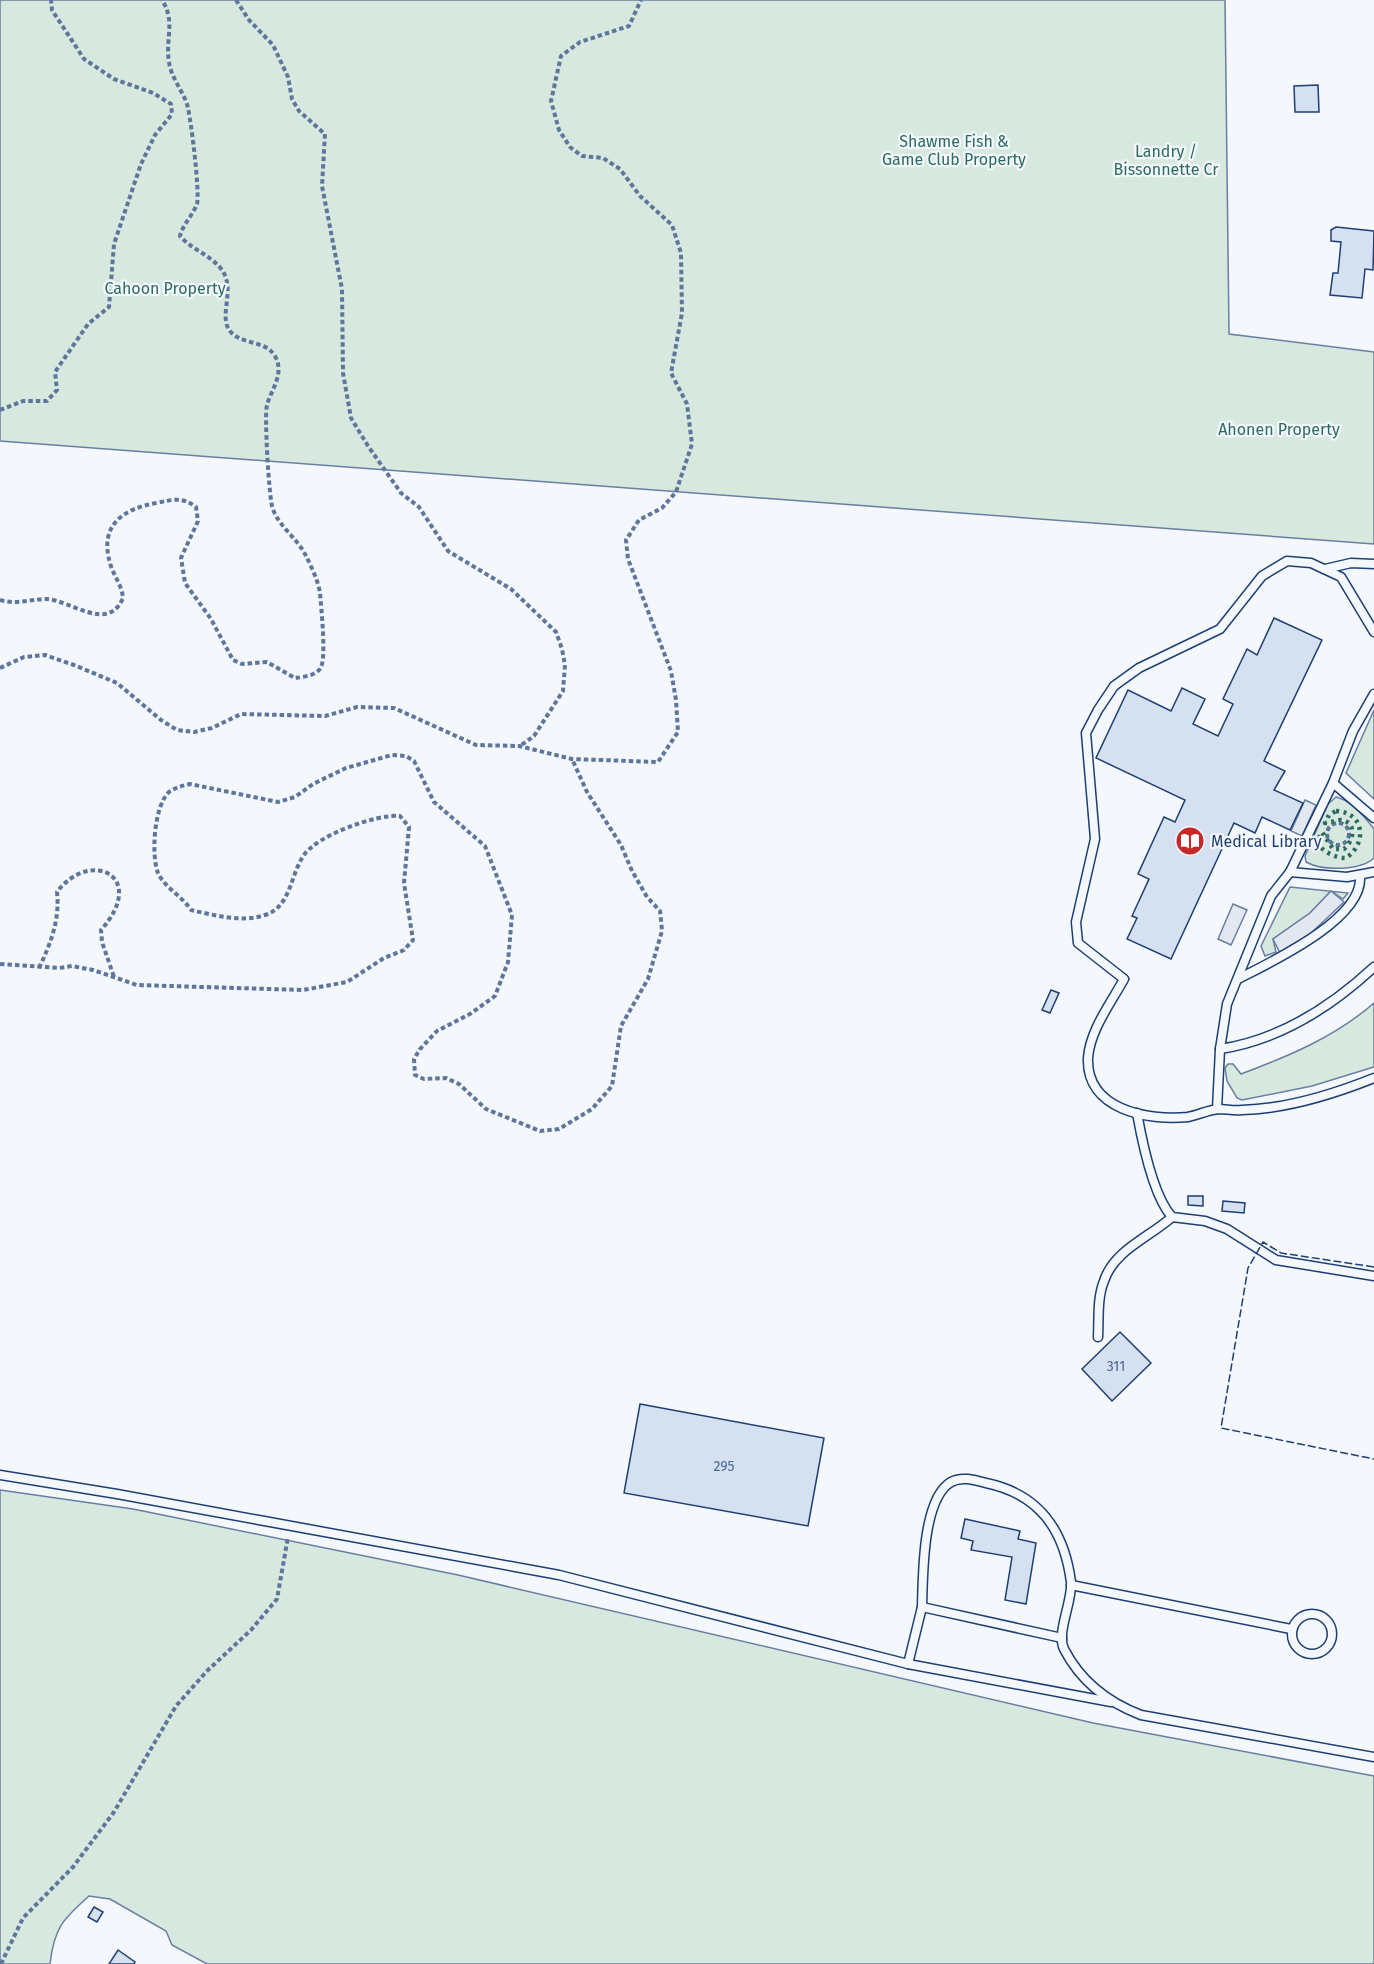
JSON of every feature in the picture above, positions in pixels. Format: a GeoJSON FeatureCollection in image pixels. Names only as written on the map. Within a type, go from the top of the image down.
{"type":"FeatureCollection","features":[{"type":"Feature","properties":{"kind":"lane"},"geometry":{"type":"LineString","coordinates":[[1374,632],[1341,577],[1297,560],[1275,566],[1262,576],[1220,629],[1140,668],[1114,686],[1086,733],[1095,839],[1091,863],[1081,895],[1076,936],[1085,951],[1124,980],[1093,1036],[1088,1058],[1092,1078],[1104,1098],[1118,1108],[1137,1113],[1188,1116],[1217,1109],[1243,1110],[1288,1103],[1374,1078]]}},
{"type":"Feature","properties":{"kind":"lane"},"geometry":{"type":"LineString","coordinates":[[1325,569],[1351,563],[1374,564]]}},
{"type":"Feature","properties":{"kind":"lane"},"geometry":{"type":"LineString","coordinates":[[1217,1109],[1224,1015],[1271,897],[1290,872],[1333,783],[1353,731],[1374,694]]}},
{"type":"Feature","properties":{"kind":"lane"},"geometry":{"type":"LineString","coordinates":[[1333,783],[1374,818]]}},
{"type":"Feature","properties":{"kind":"lane"},"geometry":{"type":"LineString","coordinates":[[1290,872],[1347,877],[1374,872]]}},
{"type":"Feature","properties":{"kind":"lane"},"geometry":{"type":"LineString","coordinates":[[1238,979],[1306,944],[1331,923],[1359,891],[1360,876]]}},
{"type":"Feature","properties":{"kind":"lane"},"geometry":{"type":"LineString","coordinates":[[1220,1049],[1247,1045],[1294,1025],[1340,996],[1374,967]]}},
{"type":"Feature","properties":{"kind":"lane"},"geometry":{"type":"LineString","coordinates":[[1137,1113],[1143,1148],[1162,1201],[1172,1217]]}},
{"type":"Feature","properties":{"kind":"lane"},"geometry":{"type":"LineString","coordinates":[[1098,1337],[1100,1295],[1108,1271],[1122,1255],[1172,1217],[1205,1221],[1227,1229],[1276,1260],[1374,1276]]}},
{"type":"Feature","properties":{"kind":"lane"},"geometry":{"type":"LineString","coordinates":[[0,1475],[559,1575],[908,1664],[1111,1702]]}},
{"type":"Feature","properties":{"kind":"lane"},"geometry":{"type":"LineString","coordinates":[[908,1664],[922,1607],[923,1566],[934,1507],[941,1492],[956,1480],[971,1479],[1021,1494],[1038,1507],[1050,1522],[1062,1548],[1071,1585],[1062,1646],[1076,1669],[1097,1692],[1111,1702],[1141,1715],[1374,1757]]}},
{"type":"Feature","properties":{"kind":"lane"},"geometry":{"type":"LineString","coordinates":[[1071,1585],[1291,1629]]}},
{"type":"Feature","properties":{"kind":"lane"},"geometry":{"type":"LineString","coordinates":[[922,1607],[1062,1638]]}},
{"type":"Feature","properties":{"kind":"lane"},"geometry":{"type":"LineString","coordinates":[[1316,1613],[1325,1618],[1331,1627],[1332,1638],[1327,1647],[1318,1653],[1307,1654],[1298,1649],[1292,1640],[1291,1629],[1296,1619],[1305,1614],[1316,1613]]}},
{"type":"Feature","properties":{"kind":"path"},"geometry":{"type":"LineString","coordinates":[[0,410],[23,401],[47,401],[57,390],[55,372],[88,324],[109,307],[114,244],[141,164],[155,135],[172,114],[171,104],[163,98],[114,79],[84,59],[52,10],[51,0]]}},
{"type":"Feature","properties":{"kind":"path"},"geometry":{"type":"LineString","coordinates":[[0,600],[28,602],[46,599],[62,602],[88,613],[113,611],[120,606],[123,598],[109,561],[108,544],[112,527],[120,515],[178,498],[188,500],[196,507],[198,521],[182,558],[185,583],[211,619],[233,660],[242,664],[267,662],[295,678],[311,675],[320,669],[325,659],[320,592],[315,577],[297,539],[281,525],[272,506],[266,407],[277,381],[279,369],[276,357],[262,345],[237,337],[229,330],[225,316],[229,294],[222,271],[180,236],[184,222],[196,206],[199,190],[193,157],[192,128],[186,104],[169,62],[170,13],[162,0]]}},
{"type":"Feature","properties":{"kind":"path"},"geometry":{"type":"LineString","coordinates":[[236,0],[249,20],[273,45],[288,77],[291,99],[299,111],[325,134],[322,186],[342,289],[343,373],[351,418],[374,456],[401,493],[420,507],[448,551],[511,589],[556,632],[565,665],[563,691],[534,736],[519,746]]}},
{"type":"Feature","properties":{"kind":"path"},"geometry":{"type":"LineString","coordinates":[[0,668],[24,657],[45,655],[74,665],[117,683],[161,720],[177,730],[203,730],[241,714],[325,716],[357,708],[394,708],[476,745],[519,746],[572,759],[658,762],[678,732],[671,671],[628,559],[626,540],[639,520],[662,508],[676,492],[692,444],[687,404],[671,373],[682,313],[679,240],[672,225],[640,196],[620,169],[603,158],[582,156],[570,147],[559,130],[551,100],[561,56],[580,42],[629,26],[641,0]]}},
{"type":"Feature","properties":{"kind":"path"},"geometry":{"type":"LineString","coordinates":[[0,964],[39,968],[72,966],[137,985],[303,990],[346,982],[384,958],[404,950],[412,940],[404,883],[410,841],[409,828],[399,816],[362,821],[344,827],[304,854],[282,905],[266,915],[243,918],[191,910],[181,896],[165,884],[157,871],[156,823],[167,794],[177,787],[190,784],[278,802],[296,797],[313,784],[346,768],[392,755],[406,756],[414,760],[434,802],[485,846],[512,915],[508,962],[495,996],[470,1014],[437,1031],[426,1041],[414,1059],[415,1075],[424,1079],[446,1078],[459,1084],[486,1109],[504,1118],[540,1131],[559,1129],[592,1109],[612,1086],[621,1026],[648,979],[663,931],[660,911],[647,897],[621,845],[587,792],[572,759]]}},
{"type":"Feature","properties":{"kind":"path"},"geometry":{"type":"LineString","coordinates":[[1340,823],[1349,830],[1349,838],[1341,845],[1334,845],[1328,840],[1327,833],[1333,824],[1340,823]]}},
{"type":"Feature","properties":{"kind":"path"},"geometry":{"type":"LineString","coordinates":[[39,968],[55,928],[57,892],[65,881],[81,874],[106,871],[114,875],[119,886],[119,901],[113,917],[102,930],[102,942],[114,977]]}},
{"type":"Feature","properties":{"kind":"path"},"geometry":{"type":"LineString","coordinates":[[1,1964],[22,1918],[73,1867],[114,1812],[176,1706],[207,1671],[251,1630],[277,1599],[291,1526]]}},
{"type":"Feature","properties":{"kind":"green space"},"geometry":{"type":"Polygon","coordinates":[[[0,0],[1225,0],[1229,334],[1374,352],[1374,544],[0,441],[0,0]]]}},
{"type":"Feature","properties":{"kind":"green space"},"geometry":{"type":"Polygon","coordinates":[[[1374,710],[1374,799],[1346,773],[1374,710]]]}},
{"type":"Feature","properties":{"kind":"green space"},"geometry":{"type":"Polygon","coordinates":[[[1336,797],[1352,805],[1374,829],[1374,858],[1368,862],[1351,867],[1331,868],[1306,862],[1305,856],[1328,804],[1336,797]]]}},
{"type":"Feature","properties":{"kind":"green space"},"geometry":{"type":"Polygon","coordinates":[[[1290,887],[1331,891],[1310,913],[1273,939],[1276,952],[1265,956],[1261,946],[1290,887]]]}},
{"type":"Feature","properties":{"kind":"green space"},"geometry":{"type":"Polygon","coordinates":[[[1331,891],[1348,893],[1343,899],[1331,891]]]}},
{"type":"Feature","properties":{"kind":"green space"},"geometry":{"type":"Polygon","coordinates":[[[1374,1003],[1374,1067],[1312,1086],[1242,1100],[1237,1098],[1227,1081],[1225,1068],[1228,1064],[1233,1064],[1241,1074],[1277,1060],[1327,1036],[1374,1003]]]}},
{"type":"Feature","properties":{"kind":"green space"},"geometry":{"type":"Polygon","coordinates":[[[0,1490],[133,1509],[458,1575],[1093,1723],[1374,1776],[1374,1964],[207,1964],[172,1945],[166,1931],[110,1899],[89,1896],[72,1911],[61,1925],[54,1941],[50,1964],[0,1964],[0,1490]]]}},
{"type":"Feature","properties":{"kind":"shaded area"},"geometry":{"type":"Polygon","coordinates":[[[1305,800],[1316,805],[1302,836],[1291,831],[1305,800]]]}},
{"type":"Feature","properties":{"kind":"shaded area"},"geometry":{"type":"Polygon","coordinates":[[[1331,891],[1344,902],[1309,935],[1280,953],[1273,939],[1310,913],[1331,891]]]}},
{"type":"Feature","properties":{"kind":"shaded area"},"geometry":{"type":"Polygon","coordinates":[[[1233,904],[1247,910],[1231,945],[1218,939],[1233,904]]]}},
{"type":"Feature","properties":{"kind":"building"},"geometry":{"type":"Polygon","coordinates":[[[1318,85],[1319,112],[1295,112],[1294,86],[1318,85]]]}},
{"type":"Feature","properties":{"kind":"building"},"geometry":{"type":"Polygon","coordinates":[[[1336,227],[1374,231],[1373,270],[1365,269],[1362,298],[1330,295],[1333,273],[1338,273],[1341,242],[1331,241],[1331,230],[1336,227]]]}},
{"type":"Feature","properties":{"kind":"building"},"geometry":{"type":"Polygon","coordinates":[[[1274,618],[1322,640],[1264,761],[1285,771],[1274,790],[1303,803],[1290,830],[1262,817],[1255,833],[1234,823],[1171,959],[1127,939],[1137,918],[1132,916],[1149,879],[1138,874],[1164,817],[1175,822],[1185,800],[1096,758],[1128,690],[1171,711],[1182,688],[1205,699],[1193,724],[1218,736],[1233,704],[1223,699],[1247,649],[1257,655],[1274,618]]]}},
{"type":"Feature","properties":{"kind":"building"},"geometry":{"type":"Polygon","coordinates":[[[1051,990],[1059,993],[1050,1013],[1042,1010],[1051,990]]]}},
{"type":"Feature","properties":{"kind":"building"},"geometry":{"type":"Polygon","coordinates":[[[1188,1196],[1203,1196],[1203,1206],[1188,1205],[1188,1196]]]}},
{"type":"Feature","properties":{"kind":"building"},"geometry":{"type":"Polygon","coordinates":[[[1223,1201],[1245,1203],[1244,1213],[1222,1211],[1223,1201]]]}},
{"type":"Feature","properties":{"kind":"building"},"geometry":{"type":"Polygon","coordinates":[[[1120,1332],[1151,1363],[1112,1401],[1082,1369],[1120,1332]]]}},
{"type":"Feature","properties":{"kind":"building"},"geometry":{"type":"Polygon","coordinates":[[[640,1404],[824,1438],[808,1526],[624,1493],[640,1404]]]}},
{"type":"Feature","properties":{"kind":"building"},"geometry":{"type":"Polygon","coordinates":[[[965,1519],[1020,1531],[1018,1539],[1036,1543],[1026,1604],[1005,1600],[1012,1557],[971,1550],[973,1541],[961,1538],[965,1519]]]}},
{"type":"Feature","properties":{"kind":"building"},"geometry":{"type":"Polygon","coordinates":[[[94,1907],[103,1912],[97,1922],[88,1917],[94,1907]]]}},
{"type":"Feature","properties":{"kind":"building"},"geometry":{"type":"Polygon","coordinates":[[[118,1950],[135,1962],[134,1964],[109,1964],[118,1950]]]}},
{"type":"Feature","properties":{"kind":"hedge"},"geometry":{"type":"LineString","coordinates":[[1336,811],[1352,817],[1360,829],[1358,844],[1346,858],[1330,854],[1317,842],[1322,832],[1333,849],[1344,849],[1347,846],[1352,837],[1350,824],[1341,820],[1325,823],[1329,815],[1336,811]]}},
{"type":"Feature","properties":{"kind":"fence"},"geometry":{"type":"LineString","coordinates":[[1374,1267],[1281,1253],[1263,1242],[1248,1268],[1221,1428],[1374,1459]]}},
{"type":"Feature","properties":{"kind":"place","name":"Medical Library"},"geometry":{"type":"Point","coordinates":[1190,841]}},
{"type":"Feature","properties":{"kind":"park label","name":"Shawme Fish & Game Club Property"},"geometry":{"type":"Point","coordinates":[954,150]}},
{"type":"Feature","properties":{"kind":"park label","name":"Landry / Bissonnette Cr"},"geometry":{"type":"Point","coordinates":[1166,160]}},
{"type":"Feature","properties":{"kind":"park label","name":"Cahoon Property"},"geometry":{"type":"Point","coordinates":[165,288]}},
{"type":"Feature","properties":{"kind":"park label","name":"Ahonen Property"},"geometry":{"type":"Point","coordinates":[1279,429]}}]}
